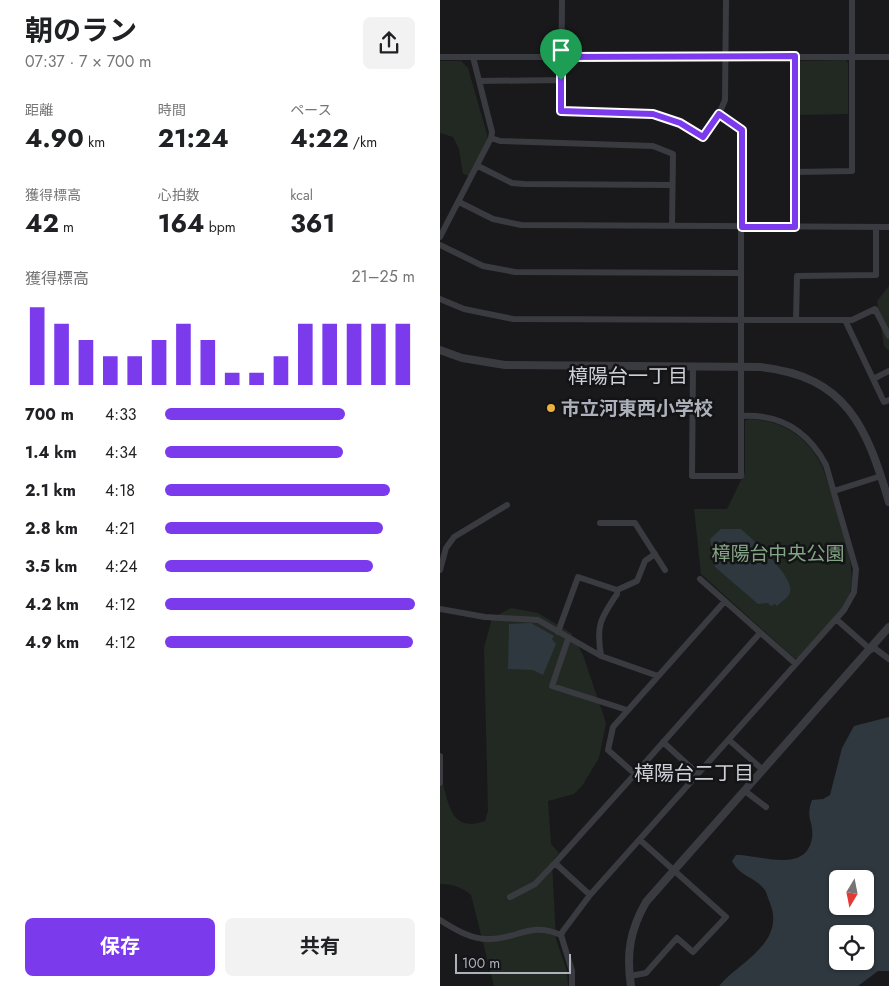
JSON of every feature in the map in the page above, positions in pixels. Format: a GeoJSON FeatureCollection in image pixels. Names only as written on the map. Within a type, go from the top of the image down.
{"type":"FeatureCollection","features":[{"type":"Feature","properties":{"kind":"street"},"geometry":{"type":"LineString","coordinates":[[562,0],[561,111],[653,114],[680,123],[703,137],[719,114],[725,100],[726,0]]}},
{"type":"Feature","properties":{"kind":"street"},"geometry":{"type":"LineString","coordinates":[[795,172],[852,172],[852,0]]}},
{"type":"Feature","properties":{"kind":"street"},"geometry":{"type":"LineString","coordinates":[[795,56],[795,227]]}},
{"type":"Feature","properties":{"kind":"street"},"geometry":{"type":"LineString","coordinates":[[440,237],[492,138],[473,57]]}},
{"type":"Feature","properties":{"kind":"street"},"geometry":{"type":"LineString","coordinates":[[440,58],[889,57]]}},
{"type":"Feature","properties":{"kind":"street"},"geometry":{"type":"LineString","coordinates":[[479,81],[561,80]]}},
{"type":"Feature","properties":{"kind":"street"},"geometry":{"type":"LineString","coordinates":[[693,366],[692,476],[742,476],[742,130],[719,114]]}},
{"type":"Feature","properties":{"kind":"street"},"geometry":{"type":"LineString","coordinates":[[492,138],[500,141],[653,146],[673,154],[672,225]]}},
{"type":"Feature","properties":{"kind":"street"},"geometry":{"type":"LineString","coordinates":[[478,166],[512,183],[672,185]]}},
{"type":"Feature","properties":{"kind":"street"},"geometry":{"type":"LineString","coordinates":[[459,202],[493,219],[520,225],[889,227]]}},
{"type":"Feature","properties":{"kind":"street"},"geometry":{"type":"LineString","coordinates":[[796,320],[797,276],[876,275],[876,227]]}},
{"type":"Feature","properties":{"kind":"street"},"geometry":{"type":"LineString","coordinates":[[440,245],[483,266],[515,272],[741,273]]}},
{"type":"Feature","properties":{"kind":"street"},"geometry":{"type":"LineString","coordinates":[[440,299],[464,309],[513,320],[852,320],[875,308],[889,336]]}},
{"type":"Feature","properties":{"kind":"street"},"geometry":{"type":"LineString","coordinates":[[845,320],[884,402],[889,400]]}},
{"type":"Feature","properties":{"kind":"street"},"geometry":{"type":"LineString","coordinates":[[440,350],[462,358],[505,365],[741,366],[776,368],[793,372],[823,387],[839,399],[863,428],[882,476],[889,502]]}},
{"type":"Feature","properties":{"kind":"street"},"geometry":{"type":"LineString","coordinates":[[873,379],[889,372]]}},
{"type":"Feature","properties":{"kind":"street"},"geometry":{"type":"LineString","coordinates":[[561,935],[590,895],[836,620],[854,592],[856,569],[826,465],[807,438],[793,426],[759,415],[742,416]]}},
{"type":"Feature","properties":{"kind":"street"},"geometry":{"type":"LineString","coordinates":[[834,491],[882,476]]}},
{"type":"Feature","properties":{"kind":"street"},"geometry":{"type":"LineString","coordinates":[[440,570],[446,548],[454,537],[484,521],[507,505]]}},
{"type":"Feature","properties":{"kind":"street"},"geometry":{"type":"LineString","coordinates":[[600,524],[635,523],[665,570]]}},
{"type":"Feature","properties":{"kind":"street"},"geometry":{"type":"LineString","coordinates":[[558,632],[578,577],[617,590],[637,581],[645,561],[654,554]]}},
{"type":"Feature","properties":{"kind":"street"},"geometry":{"type":"LineString","coordinates":[[700,579],[796,664]]}},
{"type":"Feature","properties":{"kind":"street"},"geometry":{"type":"LineString","coordinates":[[601,656],[598,637],[599,624],[617,594],[617,590]]}},
{"type":"Feature","properties":{"kind":"street"},"geometry":{"type":"LineString","coordinates":[[634,774],[608,750],[613,727],[725,601]]}},
{"type":"Feature","properties":{"kind":"street"},"geometry":{"type":"LineString","coordinates":[[440,609],[485,617],[538,620],[568,639],[601,656],[658,676]]}},
{"type":"Feature","properties":{"kind":"street"},"geometry":{"type":"LineString","coordinates":[[836,620],[889,659]]}},
{"type":"Feature","properties":{"kind":"street"},"geometry":{"type":"LineString","coordinates":[[631,986],[628,952],[635,924],[646,902],[889,627]]}},
{"type":"Feature","properties":{"kind":"street"},"geometry":{"type":"LineString","coordinates":[[510,898],[535,884],[555,863],[760,633]]}},
{"type":"Feature","properties":{"kind":"street"},"geometry":{"type":"LineString","coordinates":[[568,639],[552,686],[627,710]]}},
{"type":"Feature","properties":{"kind":"street"},"geometry":{"type":"LineString","coordinates":[[729,740],[763,770]]}},
{"type":"Feature","properties":{"kind":"street"},"geometry":{"type":"LineString","coordinates":[[663,742],[698,774]]}},
{"type":"Feature","properties":{"kind":"street"},"geometry":{"type":"LineString","coordinates":[[440,756],[440,783]]}},
{"type":"Feature","properties":{"kind":"street"},"geometry":{"type":"LineString","coordinates":[[745,791],[766,807]]}},
{"type":"Feature","properties":{"kind":"street"},"geometry":{"type":"LineString","coordinates":[[630,976],[646,973],[677,938],[693,952],[726,917],[640,840]]}},
{"type":"Feature","properties":{"kind":"street"},"geometry":{"type":"LineString","coordinates":[[555,863],[590,895]]}},
{"type":"Feature","properties":{"kind":"street"},"geometry":{"type":"LineString","coordinates":[[440,920],[472,937],[489,940],[527,930],[547,930],[561,935]]}},
{"type":"Feature","properties":{"kind":"street"},"geometry":{"type":"LineString","coordinates":[[561,935],[572,971],[572,986]]}},
{"type":"Feature","properties":{"kind":"green space"},"geometry":{"type":"Polygon","coordinates":[[[846,60],[848,63],[848,114],[798,115],[798,63],[801,61],[846,60]]]}},
{"type":"Feature","properties":{"kind":"green space"},"geometry":{"type":"Polygon","coordinates":[[[440,61],[461,61],[468,68],[487,134],[488,139],[469,176],[463,174],[459,149],[453,137],[440,133],[440,61]]]}},
{"type":"Feature","properties":{"kind":"green space"},"geometry":{"type":"Polygon","coordinates":[[[889,286],[889,351],[884,346],[877,301],[889,286]]]}},
{"type":"Feature","properties":{"kind":"green space","name":"樟陽台中央公園"},"geometry":{"type":"Polygon","coordinates":[[[748,419],[761,420],[783,427],[793,432],[810,447],[823,468],[848,548],[852,580],[847,600],[835,618],[798,658],[794,658],[701,574],[694,509],[727,509],[745,472],[745,421],[748,419]]]}},
{"type":"Feature","properties":{"kind":"green space"},"geometry":{"type":"Polygon","coordinates":[[[511,608],[538,613],[571,633],[583,655],[606,723],[599,758],[582,786],[574,794],[548,801],[551,844],[559,853],[552,862],[556,939],[567,971],[568,986],[494,986],[471,895],[457,886],[440,884],[440,774],[452,812],[457,819],[464,823],[473,824],[485,821],[488,811],[484,648],[492,618],[511,608]]]}},
{"type":"Feature","properties":{"kind":"shaded area"},"geometry":{"type":"Polygon","coordinates":[[[721,529],[741,529],[780,568],[790,585],[790,592],[777,606],[775,604],[771,606],[768,603],[758,604],[715,567],[710,539],[721,529]]]}},
{"type":"Feature","properties":{"kind":"shaded area"},"geometry":{"type":"Polygon","coordinates":[[[531,623],[554,636],[552,639],[556,644],[543,675],[533,670],[508,669],[509,624],[531,623]]]}},
{"type":"Feature","properties":{"kind":"shaded area"},"geometry":{"type":"Polygon","coordinates":[[[889,717],[889,971],[878,971],[858,986],[719,986],[758,950],[766,941],[772,929],[773,917],[765,890],[739,870],[732,861],[736,855],[780,860],[791,859],[801,856],[808,849],[812,838],[809,812],[812,800],[823,799],[830,795],[842,748],[854,726],[889,717]]]}},
{"type":"Feature","properties":{"kind":"place","name":"市立河東西小学校"},"geometry":{"type":"Point","coordinates":[551,408]}},
{"type":"Feature","properties":{"kind":"district","name":"樟陽台一丁目"},"geometry":{"type":"Point","coordinates":[628,376]}},
{"type":"Feature","properties":{"kind":"district","name":"樟陽台二丁目"},"geometry":{"type":"Point","coordinates":[694,773]}},
{"type":"Feature","properties":{"kind":"route"},"geometry":{"type":"LineString","coordinates":[[795,56],[795,227],[742,227],[742,130],[719,114],[703,137],[680,123],[653,114],[561,111],[561,80],[561,57],[795,56]]}}]}
